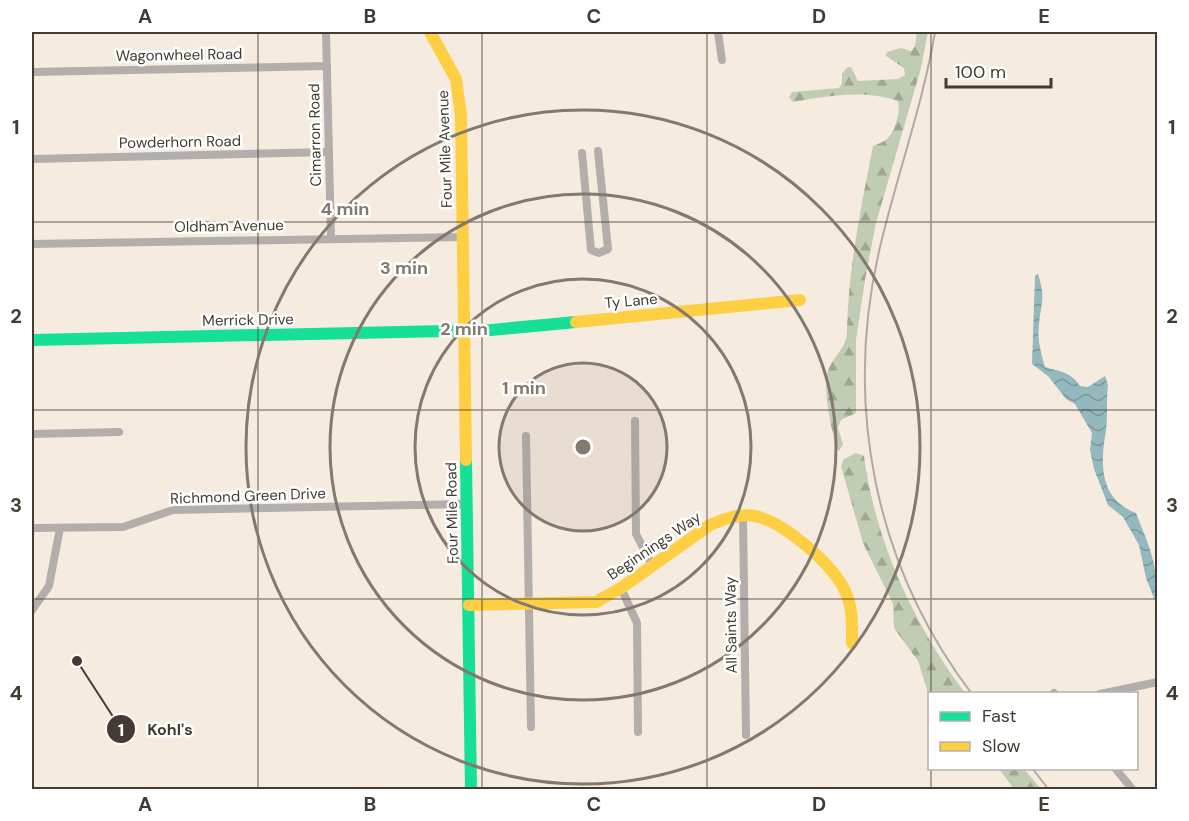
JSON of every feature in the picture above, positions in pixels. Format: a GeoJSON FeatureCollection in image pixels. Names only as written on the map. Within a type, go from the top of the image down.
{"type":"FeatureCollection","features":[{"type":"Feature","properties":{"kind":"street","name":"Cimarron Road"},"geometry":{"type":"LineString","coordinates":[[326,32],[331,238]]}},
{"type":"Feature","properties":{"kind":"street","name":"Four Mile Avenue"},"geometry":{"type":"LineString","coordinates":[[429,32],[458,87],[463,237]]}},
{"type":"Feature","properties":{"kind":"street"},"geometry":{"type":"LineString","coordinates":[[718,32],[722,60]]}},
{"type":"Feature","properties":{"kind":"street","name":"Wagonwheel Road"},"geometry":{"type":"LineString","coordinates":[[32,72],[327,66]]}},
{"type":"Feature","properties":{"kind":"street"},"geometry":{"type":"LineString","coordinates":[[582,153],[591,250],[599,253],[608,249],[598,151]]}},
{"type":"Feature","properties":{"kind":"street","name":"Powderhorn Road"},"geometry":{"type":"LineString","coordinates":[[32,159],[329,152]]}},
{"type":"Feature","properties":{"kind":"street","name":"Oldham Avenue"},"geometry":{"type":"LineString","coordinates":[[32,244],[463,237]]}},
{"type":"Feature","properties":{"kind":"street","name":"Four Mile Road"},"geometry":{"type":"LineString","coordinates":[[463,237],[471,789]]}},
{"type":"Feature","properties":{"kind":"street","name":"Ty Lane"},"geometry":{"type":"LineString","coordinates":[[465,331],[800,300]]}},
{"type":"Feature","properties":{"kind":"street","name":"Merrick Drive"},"geometry":{"type":"LineString","coordinates":[[32,340],[465,331]]}},
{"type":"Feature","properties":{"kind":"street"},"geometry":{"type":"LineString","coordinates":[[634,421],[636,534],[652,565]]}},
{"type":"Feature","properties":{"kind":"street"},"geometry":{"type":"LineString","coordinates":[[32,434],[119,432]]}},
{"type":"Feature","properties":{"kind":"street"},"geometry":{"type":"LineString","coordinates":[[526,436],[531,727]]}},
{"type":"Feature","properties":{"kind":"street","name":"Richmond Green Drive"},"geometry":{"type":"LineString","coordinates":[[32,528],[123,527],[173,510],[467,504]]}},
{"type":"Feature","properties":{"kind":"street","name":"Beginnings Way"},"geometry":{"type":"LineString","coordinates":[[469,605],[596,602],[621,588],[710,525],[743,515],[778,523],[834,572],[849,601],[852,643]]}},
{"type":"Feature","properties":{"kind":"street","name":"All Saints Way"},"geometry":{"type":"LineString","coordinates":[[743,515],[746,735]]}},
{"type":"Feature","properties":{"kind":"street"},"geometry":{"type":"LineString","coordinates":[[32,610],[49,586],[60,528]]}},
{"type":"Feature","properties":{"kind":"street"},"geometry":{"type":"LineString","coordinates":[[621,588],[637,623],[638,732]]}},
{"type":"Feature","properties":{"kind":"street"},"geometry":{"type":"LineString","coordinates":[[1105,692],[1158,682]]}},
{"type":"Feature","properties":{"kind":"street"},"geometry":{"type":"LineString","coordinates":[[1117,770],[1133,789]]}},
{"type":"Feature","properties":{"kind":"green space"},"geometry":{"type":"Polygon","coordinates":[[[917,32],[928,32],[921,68],[876,223],[856,340],[856,413],[841,420],[838,428],[843,444],[839,451],[836,448],[830,420],[826,379],[830,366],[846,337],[853,262],[873,146],[884,141],[893,132],[899,105],[898,101],[885,97],[859,94],[793,102],[789,97],[792,92],[839,88],[842,83],[842,73],[848,67],[851,67],[858,81],[898,79],[905,75],[904,68],[886,56],[887,52],[901,48],[911,51],[915,46],[917,32]]]}},
{"type":"Feature","properties":{"kind":"green space"},"geometry":{"type":"Polygon","coordinates":[[[856,453],[864,456],[878,520],[900,581],[929,639],[964,692],[928,693],[918,661],[894,628],[893,604],[863,543],[841,466],[844,459],[856,453]]]}},
{"type":"Feature","properties":{"kind":"green space"},"geometry":{"type":"Polygon","coordinates":[[[1000,770],[1025,770],[1041,789],[1014,789],[1000,770]]]}},
{"type":"Feature","properties":{"kind":"water"},"geometry":{"type":"Polygon","coordinates":[[[1038,274],[1042,295],[1039,336],[1045,367],[1068,375],[1080,386],[1088,387],[1105,376],[1108,385],[1107,425],[1103,455],[1105,479],[1115,499],[1136,513],[1152,558],[1156,579],[1157,606],[1146,578],[1139,545],[1123,517],[1108,505],[1094,469],[1090,450],[1092,433],[1075,404],[1066,399],[1048,376],[1032,364],[1035,276],[1038,274]]]}},
{"type":"Feature","properties":{"kind":"railway"},"geometry":{"type":"LineString","coordinates":[[935,32],[924,86],[880,247],[869,306],[865,365],[867,423],[875,481],[890,537],[911,592],[938,644],[971,692]]}},
{"type":"Feature","properties":{"kind":"railway"},"geometry":{"type":"LineString","coordinates":[[1034,770],[1049,790]]}},
{"type":"Feature","properties":{"kind":"traffic: fast"},"geometry":{"type":"LineString","coordinates":[[32,340],[491,330],[576,322]]}},
{"type":"Feature","properties":{"kind":"traffic: fast"},"geometry":{"type":"LineString","coordinates":[[466,460],[471,790]]}},
{"type":"Feature","properties":{"kind":"traffic: slow"},"geometry":{"type":"LineString","coordinates":[[430,32],[456,79],[461,115],[466,460]]}},
{"type":"Feature","properties":{"kind":"traffic: slow"},"geometry":{"type":"LineString","coordinates":[[576,322],[800,300]]}},
{"type":"Feature","properties":{"kind":"traffic: slow"},"geometry":{"type":"LineString","coordinates":[[469,605],[596,602],[621,588],[710,525],[732,517],[749,515],[767,520],[780,527],[807,546],[831,570],[846,593],[850,605],[852,643]]}},
{"type":"Feature","properties":{"kind":"place","name":"Kohl's"},"geometry":{"type":"Point","coordinates":[77,661]}}]}
